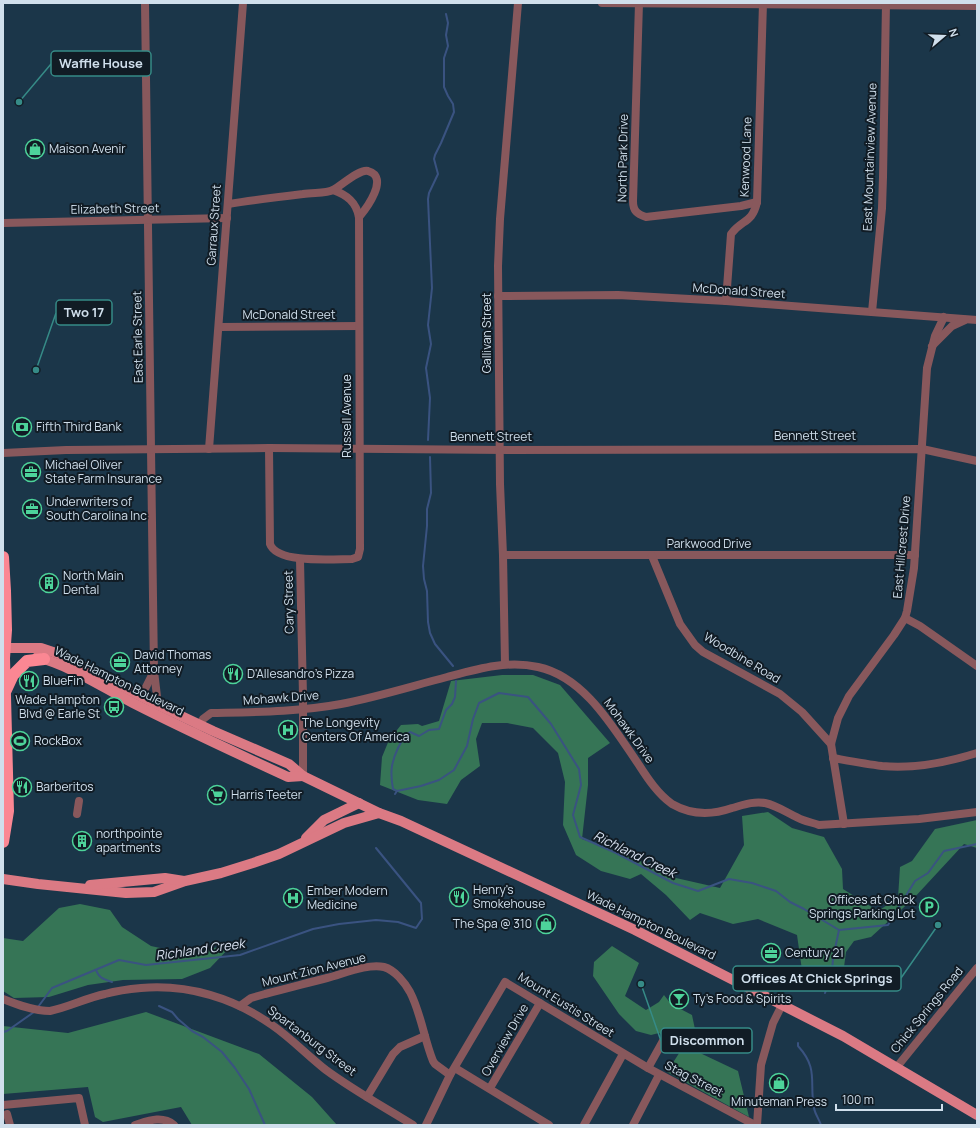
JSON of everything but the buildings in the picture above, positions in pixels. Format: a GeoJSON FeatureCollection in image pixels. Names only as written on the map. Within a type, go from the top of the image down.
{"type":"FeatureCollection","features":[{"type":"Feature","properties":{"kind":"highway"},"geometry":{"type":"LineString","coordinates":[[3,557],[6,630],[3,647],[6,811],[3,842]]}},
{"type":"Feature","properties":{"kind":"highway"},"geometry":{"type":"LineString","coordinates":[[5,693],[13,675],[27,661],[44,659]]}},
{"type":"Feature","properties":{"kind":"main road","name":"Wade Hampton Boulevard"},"geometry":{"type":"LineString","coordinates":[[3,647],[44,659],[69,669],[134,704],[289,764],[303,776],[379,813],[401,821],[635,930],[843,1036],[977,1115]]}},
{"type":"Feature","properties":{"kind":"main road","name":"Wade Hampton Boulevard"},"geometry":{"type":"LineString","coordinates":[[3,647],[41,648],[59,654],[158,705],[197,729]]}},
{"type":"Feature","properties":{"kind":"main road"},"geometry":{"type":"LineString","coordinates":[[302,842],[324,820],[359,803]]}},
{"type":"Feature","properties":{"kind":"main road"},"geometry":{"type":"LineString","coordinates":[[3,879],[126,893],[154,892],[185,881],[221,873],[279,854],[344,823],[379,813]]}},
{"type":"Feature","properties":{"kind":"main road"},"geometry":{"type":"LineString","coordinates":[[75,888],[93,884],[165,878],[185,881]]}},
{"type":"Feature","properties":{"kind":"main road"},"geometry":{"type":"LineString","coordinates":[[104,891],[153,885],[154,879]]}},
{"type":"Feature","properties":{"kind":"street","name":"East Earle Street"},"geometry":{"type":"LineString","coordinates":[[145,3],[154,671],[158,705]]}},
{"type":"Feature","properties":{"kind":"street","name":"Garraux Street"},"geometry":{"type":"LineString","coordinates":[[209,449],[243,3]]}},
{"type":"Feature","properties":{"kind":"street","name":"Gallivan Street"},"geometry":{"type":"LineString","coordinates":[[505,664],[500,484],[498,296],[500,219],[518,3]]}},
{"type":"Feature","properties":{"kind":"street"},"geometry":{"type":"LineString","coordinates":[[602,3],[886,4],[977,6]]}},
{"type":"Feature","properties":{"kind":"street","name":"North Park Drive"},"geometry":{"type":"LineString","coordinates":[[639,4],[633,201],[635,211],[639,215],[646,217],[741,206],[757,202]]}},
{"type":"Feature","properties":{"kind":"street","name":"Kenwood Lane"},"geometry":{"type":"LineString","coordinates":[[726,301],[731,234],[752,216],[755,212],[757,202],[763,4]]}},
{"type":"Feature","properties":{"kind":"street","name":"East Mountainview Avenue"},"geometry":{"type":"LineString","coordinates":[[872,312],[883,185],[886,4]]}},
{"type":"Feature","properties":{"kind":"street"},"geometry":{"type":"LineString","coordinates":[[228,204],[333,190],[364,171],[368,171],[373,174],[377,187],[367,208],[359,217]]}},
{"type":"Feature","properties":{"kind":"street","name":"Russell Avenue"},"geometry":{"type":"LineString","coordinates":[[300,560],[352,559],[358,557],[360,549],[359,217],[353,201],[341,193],[333,190]]}},
{"type":"Feature","properties":{"kind":"street","name":"Elizabeth Street"},"geometry":{"type":"LineString","coordinates":[[3,223],[227,218]]}},
{"type":"Feature","properties":{"kind":"street","name":"McDonald Street"},"geometry":{"type":"LineString","coordinates":[[498,296],[618,295],[726,301],[977,320]]}},
{"type":"Feature","properties":{"kind":"street","name":"East Hillcrest Drive"},"geometry":{"type":"LineString","coordinates":[[844,824],[831,744],[838,718],[849,696],[905,618],[911,590],[915,555],[927,368],[938,328],[944,317]]}},
{"type":"Feature","properties":{"kind":"street"},"geometry":{"type":"LineString","coordinates":[[932,347],[952,326],[966,319]]}},
{"type":"Feature","properties":{"kind":"street","name":"McDonald Street"},"geometry":{"type":"LineString","coordinates":[[218,327],[360,326]]}},
{"type":"Feature","properties":{"kind":"street","name":"Bennett Street"},"geometry":{"type":"LineString","coordinates":[[3,453],[66,450],[269,448],[922,449],[977,461]]}},
{"type":"Feature","properties":{"kind":"street","name":"Cary Street"},"geometry":{"type":"LineString","coordinates":[[269,448],[270,544],[272,549],[276,552],[300,560],[304,710],[303,776]]}},
{"type":"Feature","properties":{"kind":"street","name":"Parkwood Drive"},"geometry":{"type":"LineString","coordinates":[[503,555],[915,555]]}},
{"type":"Feature","properties":{"kind":"street","name":"Woodbine Road"},"geometry":{"type":"LineString","coordinates":[[652,556],[680,624],[695,645],[703,652],[780,694],[802,712],[831,744]]}},
{"type":"Feature","properties":{"kind":"street"},"geometry":{"type":"LineString","coordinates":[[905,618],[977,666]]}},
{"type":"Feature","properties":{"kind":"street","name":"Mohawk Drive"},"geometry":{"type":"LineString","coordinates":[[197,729],[203,719],[211,714],[304,710],[342,704],[470,671],[505,664],[525,665],[540,667],[550,671],[568,681],[587,695],[607,718],[650,782],[665,798],[681,808],[691,812],[711,814],[741,805],[757,803],[772,805],[804,820],[819,825],[919,818],[977,812]]}},
{"type":"Feature","properties":{"kind":"street","name":"East Earle Street"},"geometry":{"type":"LineString","coordinates":[[134,693],[145,689],[154,671]]}},
{"type":"Feature","properties":{"kind":"street"},"geometry":{"type":"LineString","coordinates":[[833,758],[883,766],[899,766],[942,762],[977,752]]}},
{"type":"Feature","properties":{"kind":"street"},"geometry":{"type":"LineString","coordinates":[[77,814],[79,802]]}},
{"type":"Feature","properties":{"kind":"street","name":"Mount Zion Avenue"},"geometry":{"type":"LineString","coordinates":[[240,1006],[251,998],[272,992],[354,970],[369,967],[383,967],[400,978],[408,988],[415,1002],[435,1064],[450,1075]]}},
{"type":"Feature","properties":{"kind":"street","name":"Chick Springs Road"},"geometry":{"type":"LineString","coordinates":[[896,1068],[977,968]]}},
{"type":"Feature","properties":{"kind":"street","name":"Mount Eustis Street"},"geometry":{"type":"LineString","coordinates":[[426,1125],[450,1075],[505,982],[623,1054]]}},
{"type":"Feature","properties":{"kind":"street","name":"Spartanburg Street"},"geometry":{"type":"LineString","coordinates":[[3,999],[41,1011],[56,1010],[110,992],[154,987],[199,992],[226,999],[274,1026],[326,1070],[413,1125]]}},
{"type":"Feature","properties":{"kind":"street","name":"Overview Drive"},"geometry":{"type":"LineString","coordinates":[[490,1088],[540,1003]]}},
{"type":"Feature","properties":{"kind":"street"},"geometry":{"type":"LineString","coordinates":[[756,1125],[762,1065],[773,1023],[782,1005]]}},
{"type":"Feature","properties":{"kind":"street"},"geometry":{"type":"LineString","coordinates":[[367,1096],[393,1054],[400,1047],[425,1036]]}},
{"type":"Feature","properties":{"kind":"street"},"geometry":{"type":"LineString","coordinates":[[648,1068],[663,1041]]}},
{"type":"Feature","properties":{"kind":"street"},"geometry":{"type":"LineString","coordinates":[[584,1125],[623,1054]]}},
{"type":"Feature","properties":{"kind":"street","name":"Stag Street"},"geometry":{"type":"LineString","coordinates":[[623,1054],[659,1075],[756,1125]]}},
{"type":"Feature","properties":{"kind":"street"},"geometry":{"type":"LineString","coordinates":[[455,1068],[550,1125]]}},
{"type":"Feature","properties":{"kind":"street"},"geometry":{"type":"LineString","coordinates":[[633,1125],[659,1075]]}},
{"type":"Feature","properties":{"kind":"street"},"geometry":{"type":"LineString","coordinates":[[3,1105],[79,1098],[85,1125]]}},
{"type":"Feature","properties":{"kind":"street"},"geometry":{"type":"LineString","coordinates":[[7,1114],[10,1125]]}},
{"type":"Feature","properties":{"kind":"street"},"geometry":{"type":"LineString","coordinates":[[134,1125],[157,1119],[166,1120],[174,1125]]}},
{"type":"Feature","properties":{"kind":"green space"},"geometry":{"type":"Polygon","coordinates":[[[502,675],[533,675],[560,685],[610,743],[588,758],[588,785],[582,839],[634,858],[676,878],[720,888],[744,845],[742,816],[768,812],[792,828],[824,837],[842,869],[843,889],[878,911],[898,898],[900,867],[912,861],[935,829],[977,820],[977,848],[964,844],[913,899],[871,937],[854,941],[846,952],[841,990],[803,977],[797,935],[758,919],[733,924],[700,913],[690,920],[666,895],[641,874],[630,879],[601,871],[576,855],[563,825],[565,782],[558,753],[533,728],[507,723],[482,723],[476,739],[480,766],[461,780],[447,804],[418,800],[380,785],[382,757],[389,740],[401,725],[418,724],[422,726],[439,721],[451,681],[502,675]]]}},
{"type":"Feature","properties":{"kind":"green space"},"geometry":{"type":"Polygon","coordinates":[[[80,904],[110,910],[122,927],[151,946],[183,953],[232,945],[210,968],[182,979],[123,980],[88,985],[49,997],[14,998],[3,991],[3,938],[23,941],[59,908],[80,904]]]}},
{"type":"Feature","properties":{"kind":"green space"},"geometry":{"type":"Polygon","coordinates":[[[612,946],[639,963],[625,996],[646,1010],[659,1002],[664,995],[671,1004],[692,1015],[700,1053],[738,1071],[749,1117],[667,1072],[683,1047],[659,1033],[651,1035],[636,1031],[619,1014],[593,976],[594,962],[612,946]]]}},
{"type":"Feature","properties":{"kind":"green space"},"geometry":{"type":"Polygon","coordinates":[[[146,1012],[259,1054],[312,1097],[337,1125],[192,1125],[181,1107],[103,1122],[95,1117],[88,1087],[3,1094],[3,1026],[68,1033],[146,1012]]]}},
{"type":"Feature","properties":{"kind":"waterway"},"geometry":{"type":"LineString","coordinates":[[428,440],[430,398],[426,368],[431,344],[428,325],[432,288],[428,199],[429,193],[438,174],[434,159],[435,155],[454,112],[453,104],[444,87],[444,58],[448,46],[446,35],[448,23],[446,14]]}},
{"type":"Feature","properties":{"kind":"waterway"},"geometry":{"type":"LineString","coordinates":[[430,457],[431,493],[427,509],[423,566],[427,591],[428,622],[430,633],[435,644],[453,666]]}},
{"type":"Feature","properties":{"kind":"waterway"},"geometry":{"type":"LineString","coordinates":[[397,791],[393,789],[391,773],[394,758],[400,744],[404,737],[410,732],[419,736],[429,730],[439,729],[446,710],[452,704],[455,697],[456,681]]}},
{"type":"Feature","properties":{"kind":"waterway","name":"Richland Creek"},"geometry":{"type":"LineString","coordinates":[[395,794],[397,791],[421,786],[439,780],[454,770],[467,746],[473,719],[479,703],[499,693],[528,697],[551,724],[579,769],[581,785],[573,815],[580,837],[616,853],[673,883],[698,891],[729,879],[752,883],[776,891],[790,902],[839,930],[888,925],[915,881],[928,873],[944,851],[977,844]]}},
{"type":"Feature","properties":{"kind":"waterway","name":"Richland Creek"},"geometry":{"type":"LineString","coordinates":[[38,1007],[52,988],[119,960],[146,965],[240,955],[313,929],[339,924],[376,920],[398,922],[416,928],[422,919],[421,903],[376,848]]}},
{"type":"Feature","properties":{"kind":"waterway"},"geometry":{"type":"LineString","coordinates":[[825,993],[832,973],[833,958],[839,930]]}},
{"type":"Feature","properties":{"kind":"waterway"},"geometry":{"type":"LineString","coordinates":[[96,970],[98,975],[112,982]]}},
{"type":"Feature","properties":{"kind":"waterway"},"geometry":{"type":"LineString","coordinates":[[159,1006],[172,1012],[192,1031],[203,1037],[222,1052],[249,1089],[265,1125]]}},
{"type":"Feature","properties":{"kind":"waterway","name":"Richland Creek"},"geometry":{"type":"LineString","coordinates":[[3,1032],[7,1031],[34,1012]]}},
{"type":"Feature","properties":{"kind":"waterway"},"geometry":{"type":"LineString","coordinates":[[798,1043],[798,1046],[805,1054],[811,1069],[814,1108],[821,1125]]}},
{"type":"Feature","properties":{"kind":"place","name":"Waffle House"},"geometry":{"type":"Point","coordinates":[19,102]}},
{"type":"Feature","properties":{"kind":"place","name":"Maison Avenir"},"geometry":{"type":"Point","coordinates":[35,149]}},
{"type":"Feature","properties":{"kind":"place","name":"Two 17"},"geometry":{"type":"Point","coordinates":[36,370]}},
{"type":"Feature","properties":{"kind":"place","name":"Fifth Third Bank"},"geometry":{"type":"Point","coordinates":[22,427]}},
{"type":"Feature","properties":{"kind":"place","name":"Michael Oliver State Farm Insurance"},"geometry":{"type":"Point","coordinates":[31,472]}},
{"type":"Feature","properties":{"kind":"place","name":"Underwriters of South Carolina Inc"},"geometry":{"type":"Point","coordinates":[32,509]}},
{"type":"Feature","properties":{"kind":"place","name":"North Main Dental"},"geometry":{"type":"Point","coordinates":[49,583]}},
{"type":"Feature","properties":{"kind":"place","name":"David Thomas Attorney"},"geometry":{"type":"Point","coordinates":[120,662]}},
{"type":"Feature","properties":{"kind":"place","name":"D'Allesandro's Pizza"},"geometry":{"type":"Point","coordinates":[233,674]}},
{"type":"Feature","properties":{"kind":"place","name":"BlueFin"},"geometry":{"type":"Point","coordinates":[29,681]}},
{"type":"Feature","properties":{"kind":"place","name":"Wade Hampton Blvd @ Earle St"},"geometry":{"type":"Point","coordinates":[114,707]}},
{"type":"Feature","properties":{"kind":"place","name":"The Longevity Centers Of America"},"geometry":{"type":"Point","coordinates":[288,730]}},
{"type":"Feature","properties":{"kind":"place","name":"RockBox"},"geometry":{"type":"Point","coordinates":[20,741]}},
{"type":"Feature","properties":{"kind":"place","name":"Barberitos"},"geometry":{"type":"Point","coordinates":[22,787]}},
{"type":"Feature","properties":{"kind":"place","name":"Harris Teeter"},"geometry":{"type":"Point","coordinates":[217,795]}},
{"type":"Feature","properties":{"kind":"place","name":"northpointe apartments"},"geometry":{"type":"Point","coordinates":[82,841]}},
{"type":"Feature","properties":{"kind":"place","name":"Henry's Smokehouse"},"geometry":{"type":"Point","coordinates":[459,897]}},
{"type":"Feature","properties":{"kind":"place","name":"Ember Modern Medicine"},"geometry":{"type":"Point","coordinates":[293,898]}},
{"type":"Feature","properties":{"kind":"place","name":"Offices at Chick Springs Parking Lot"},"geometry":{"type":"Point","coordinates":[929,907]}},
{"type":"Feature","properties":{"kind":"place","name":"The Spa @ 310"},"geometry":{"type":"Point","coordinates":[546,924]}},
{"type":"Feature","properties":{"kind":"place","name":"Offices At Chick Springs"},"geometry":{"type":"Point","coordinates":[938,925]}},
{"type":"Feature","properties":{"kind":"place","name":"Century 21"},"geometry":{"type":"Point","coordinates":[771,953]}},
{"type":"Feature","properties":{"kind":"place","name":"Discommon"},"geometry":{"type":"Point","coordinates":[641,984]}},
{"type":"Feature","properties":{"kind":"place","name":"Ty's Food & Spirits"},"geometry":{"type":"Point","coordinates":[679,999]}},
{"type":"Feature","properties":{"kind":"place","name":"Minuteman Press"},"geometry":{"type":"Point","coordinates":[779,1083]}}]}
